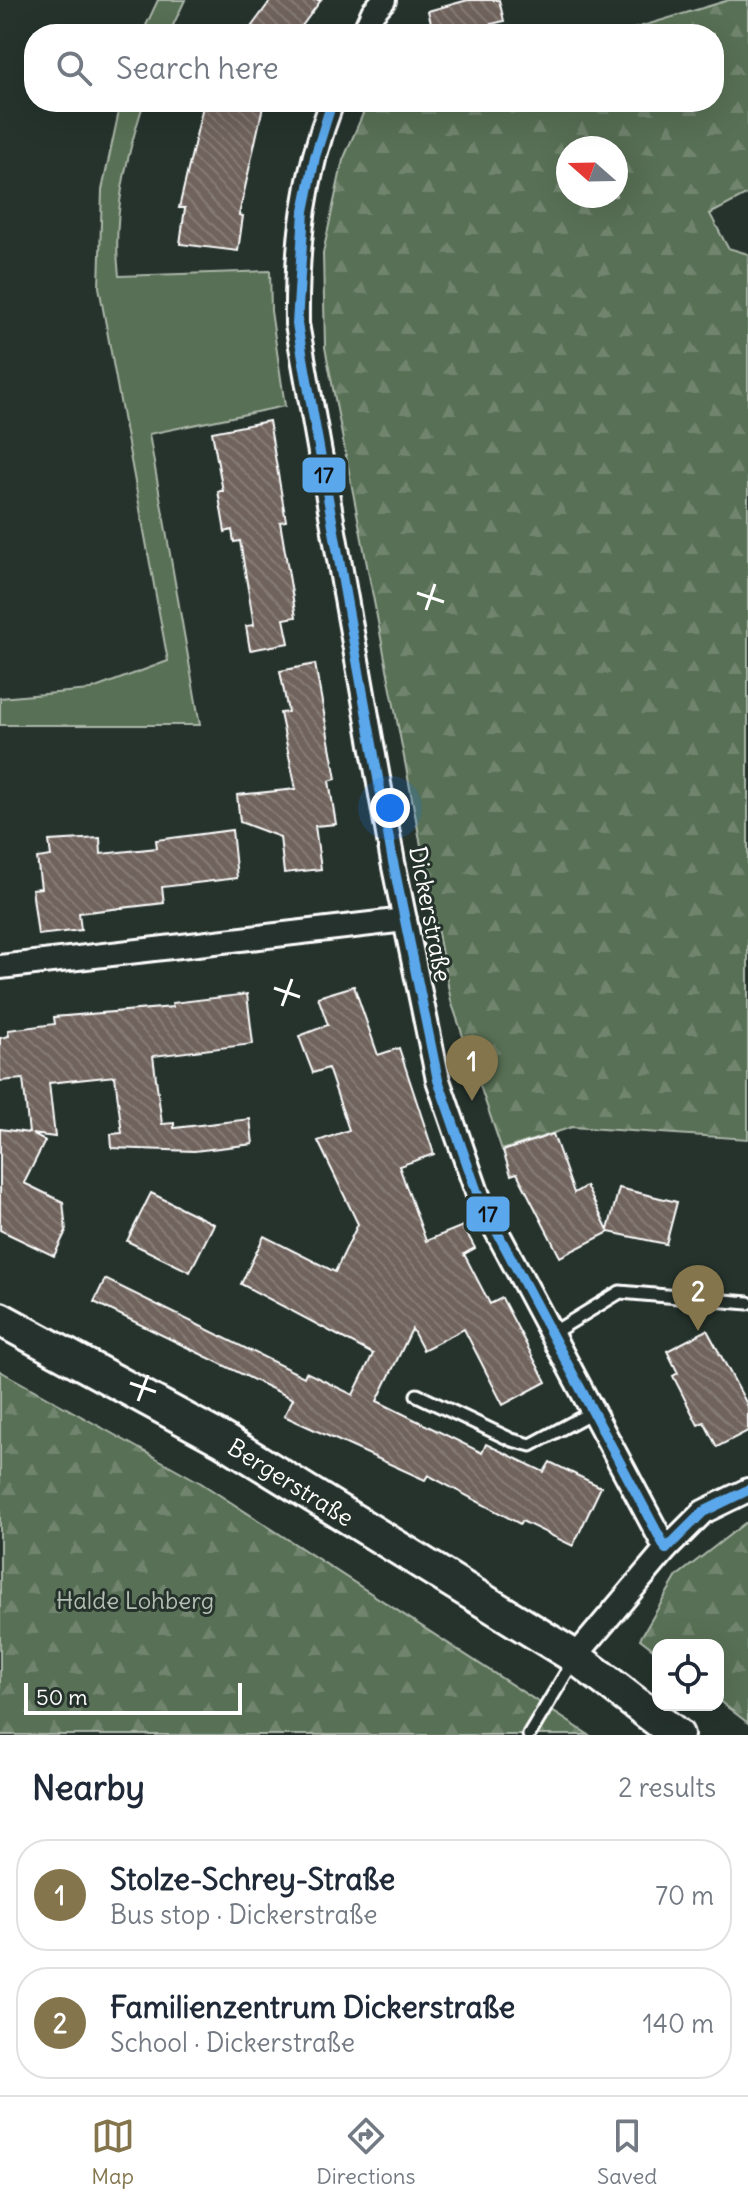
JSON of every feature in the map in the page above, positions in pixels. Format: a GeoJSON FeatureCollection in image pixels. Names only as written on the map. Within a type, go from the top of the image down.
{"type":"FeatureCollection","features":[{"type":"Feature","properties":{"kind":"main road","name":"Bergerstraße"},"geometry":{"type":"LineString","coordinates":[[0,1319],[223,1440],[575,1657],[677,1735]]}},
{"type":"Feature","properties":{"kind":"street"},"geometry":{"type":"LineString","coordinates":[[369,24],[384,0]]}},
{"type":"Feature","properties":{"kind":"street","name":"Dickerstraße"},"geometry":{"type":"LineString","coordinates":[[328,112],[303,200],[296,259],[297,324],[405,920],[438,1080],[479,1198],[666,1549]]}},
{"type":"Feature","properties":{"kind":"street"},"geometry":{"type":"LineString","coordinates":[[0,967],[405,920]]}},
{"type":"Feature","properties":{"kind":"street"},"geometry":{"type":"LineString","coordinates":[[575,1657],[666,1549],[703,1512],[748,1490]]}},
{"type":"Feature","properties":{"kind":"lane"},"geometry":{"type":"LineString","coordinates":[[551,1334],[620,1292],[748,1303]]}},
{"type":"Feature","properties":{"kind":"lane"},"geometry":{"type":"LineString","coordinates":[[417,1395],[512,1440],[531,1445],[594,1411]]}},
{"type":"Feature","properties":{"kind":"lane"},"geometry":{"type":"LineString","coordinates":[[529,1735],[575,1657]]}},
{"type":"Feature","properties":{"kind":"green space"},"geometry":{"type":"Polygon","coordinates":[[[158,0],[185,0],[174,24],[147,24],[158,0]]]}},
{"type":"Feature","properties":{"kind":"green space"},"geometry":{"type":"Polygon","coordinates":[[[729,0],[748,0],[748,194],[710,214],[728,248],[748,254],[748,1139],[572,1127],[502,1150],[451,1001],[325,347],[323,253],[343,160],[364,112],[724,112],[724,24],[649,24],[729,0]]]}},
{"type":"Feature","properties":{"kind":"green space"},"geometry":{"type":"Polygon","coordinates":[[[119,112],[141,112],[119,210],[119,276],[270,271],[271,311],[285,406],[149,434],[200,725],[0,725],[0,698],[90,690],[168,661],[99,287],[102,190],[119,112]]]}},
{"type":"Feature","properties":{"kind":"green space","name":"Halde Lohberg"},"geometry":{"type":"Polygon","coordinates":[[[0,1371],[201,1483],[589,1735],[0,1735],[0,1371]]]}},
{"type":"Feature","properties":{"kind":"green space"},"geometry":{"type":"Polygon","coordinates":[[[748,1523],[748,1723],[724,1705],[724,1639],[652,1639],[652,1648],[640,1639],[677,1576],[748,1523]]]}},
{"type":"Feature","properties":{"kind":"building"},"geometry":{"type":"Polygon","coordinates":[[[271,0],[321,0],[303,24],[253,24],[271,0]]]}},
{"type":"Feature","properties":{"kind":"building"},"geometry":{"type":"Polygon","coordinates":[[[468,0],[499,0],[504,21],[492,24],[431,24],[428,11],[468,0]]]}},
{"type":"Feature","properties":{"kind":"building"},"geometry":{"type":"Polygon","coordinates":[[[202,112],[262,112],[239,215],[243,216],[238,251],[180,244],[185,208],[179,208],[202,112]]]}},
{"type":"Feature","properties":{"kind":"building"},"geometry":{"type":"Polygon","coordinates":[[[269,421],[286,521],[280,522],[296,617],[284,619],[289,643],[250,650],[246,626],[254,625],[240,541],[234,542],[232,530],[225,532],[218,491],[223,491],[212,432],[269,421]]]}},
{"type":"Feature","properties":{"kind":"building"},"geometry":{"type":"Polygon","coordinates":[[[315,664],[336,779],[329,781],[336,824],[315,826],[321,869],[284,873],[280,837],[240,822],[237,795],[296,789],[280,713],[288,712],[280,671],[315,664]]]}},
{"type":"Feature","properties":{"kind":"building"},"geometry":{"type":"Polygon","coordinates":[[[232,830],[237,878],[162,887],[164,903],[79,913],[81,930],[38,935],[32,889],[41,888],[37,858],[51,856],[49,841],[100,838],[101,854],[157,848],[156,840],[232,830]]]}},
{"type":"Feature","properties":{"kind":"building"},"geometry":{"type":"Polygon","coordinates":[[[354,986],[378,1055],[399,1048],[434,1154],[399,1166],[426,1241],[463,1226],[475,1248],[464,1254],[490,1304],[502,1298],[546,1382],[503,1405],[464,1329],[423,1350],[412,1329],[377,1401],[482,1453],[486,1444],[544,1472],[550,1462],[601,1487],[573,1546],[522,1521],[520,1524],[428,1475],[425,1480],[284,1416],[293,1399],[94,1302],[105,1279],[304,1377],[306,1372],[353,1395],[373,1354],[241,1284],[264,1236],[335,1272],[358,1224],[318,1141],[349,1130],[328,1068],[313,1073],[299,1036],[328,1025],[318,997],[354,986]]]}},
{"type":"Feature","properties":{"kind":"building"},"geometry":{"type":"Polygon","coordinates":[[[247,994],[253,1044],[153,1056],[162,1124],[174,1123],[174,1128],[250,1119],[253,1144],[194,1151],[112,1148],[111,1134],[122,1133],[115,1076],[49,1083],[55,1137],[32,1134],[45,1141],[24,1183],[63,1202],[66,1231],[54,1256],[0,1230],[0,1129],[29,1133],[23,1079],[0,1081],[0,1038],[9,1036],[8,1030],[55,1024],[54,1017],[173,1007],[172,1003],[247,994]]]}},
{"type":"Feature","properties":{"kind":"building"},"geometry":{"type":"Polygon","coordinates":[[[553,1134],[574,1193],[586,1186],[608,1230],[619,1188],[677,1202],[666,1244],[609,1232],[560,1257],[517,1173],[511,1175],[503,1151],[553,1134]]]}},
{"type":"Feature","properties":{"kind":"building"},"geometry":{"type":"Polygon","coordinates":[[[151,1193],[214,1224],[190,1272],[127,1241],[151,1193]]]}},
{"type":"Feature","properties":{"kind":"building"},"geometry":{"type":"Polygon","coordinates":[[[707,1330],[748,1406],[748,1431],[717,1447],[704,1422],[698,1425],[673,1376],[678,1373],[667,1351],[707,1330]]]}},
{"type":"Feature","properties":{"kind":"transit line","name":"17"},"geometry":{"type":"LineString","coordinates":[[329,112],[315,157],[304,211],[297,324],[393,862],[438,1080],[479,1198],[666,1549]]}},
{"type":"Feature","properties":{"kind":"transit line","name":"17"},"geometry":{"type":"LineString","coordinates":[[666,1549],[703,1512],[748,1490]]}},
{"type":"Feature","properties":{"kind":"place","name":"Stolze-Schrey-Straße"},"geometry":{"type":"Point","coordinates":[472,1101]}},
{"type":"Feature","properties":{"kind":"place","name":"Familienzentrum Dickerstraße"},"geometry":{"type":"Point","coordinates":[698,1331]}}]}
